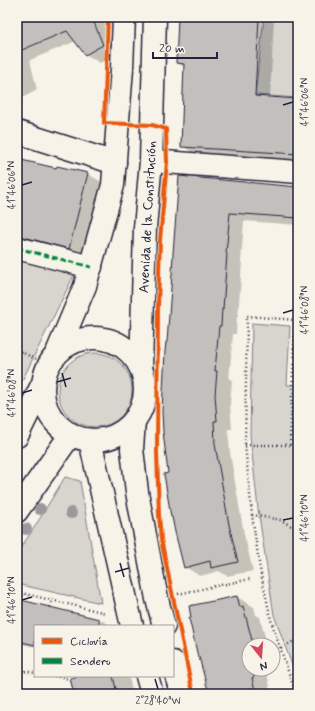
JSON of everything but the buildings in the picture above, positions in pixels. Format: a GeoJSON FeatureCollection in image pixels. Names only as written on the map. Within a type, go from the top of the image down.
{"type":"FeatureCollection","features":[{"type":"Feature","properties":{"kind":"street"},"geometry":{"type":"LineString","coordinates":[[17,436],[44,382],[49,366],[56,355],[85,286],[113,185],[122,68],[124,17]]}},
{"type":"Feature","properties":{"kind":"street","name":"Avenida de la Constitución"},"geometry":{"type":"LineString","coordinates":[[141,368],[145,228],[151,160],[155,17]]}},
{"type":"Feature","properties":{"kind":"street"},"geometry":{"type":"LineString","coordinates":[[17,132],[115,163]]}},
{"type":"Feature","properties":{"kind":"street"},"geometry":{"type":"LineString","coordinates":[[151,160],[298,172]]}},
{"type":"Feature","properties":{"kind":"street"},"geometry":{"type":"LineString","coordinates":[[17,248],[91,267]]}},
{"type":"Feature","properties":{"kind":"street"},"geometry":{"type":"LineString","coordinates":[[44,382],[44,398],[50,414],[60,427],[81,437],[107,438],[122,432],[134,421],[142,407],[145,394],[145,381],[141,368],[132,354],[118,344],[102,339],[85,339],[70,345],[56,355]]}},
{"type":"Feature","properties":{"kind":"street"},"geometry":{"type":"LineString","coordinates":[[134,421],[132,449],[137,492],[157,600],[164,625]]}},
{"type":"Feature","properties":{"kind":"street"},"geometry":{"type":"LineString","coordinates":[[17,511],[81,437]]}},
{"type":"Feature","properties":{"kind":"street"},"geometry":{"type":"LineString","coordinates":[[81,437],[131,622]]}},
{"type":"Feature","properties":{"kind":"street"},"geometry":{"type":"LineString","coordinates":[[174,666],[182,694]]}},
{"type":"Feature","properties":{"kind":"street"},"geometry":{"type":"LineString","coordinates":[[147,677],[152,694]]}},
{"type":"Feature","properties":{"kind":"path"},"geometry":{"type":"LineString","coordinates":[[276,637],[262,581],[252,515],[245,445],[247,316],[295,320],[290,445]]}},
{"type":"Feature","properties":{"kind":"path"},"geometry":{"type":"LineString","coordinates":[[245,445],[298,445]]}},
{"type":"Feature","properties":{"kind":"path"},"geometry":{"type":"LineString","coordinates":[[252,515],[281,520],[298,530]]}},
{"type":"Feature","properties":{"kind":"path"},"geometry":{"type":"LineString","coordinates":[[157,600],[250,579]]}},
{"type":"Feature","properties":{"kind":"path"},"geometry":{"type":"LineString","coordinates":[[17,592],[131,622]]}},
{"type":"Feature","properties":{"kind":"path"},"geometry":{"type":"LineString","coordinates":[[50,607],[52,600]]}},
{"type":"Feature","properties":{"kind":"path"},"geometry":{"type":"LineString","coordinates":[[281,648],[298,640]]}},
{"type":"Feature","properties":{"kind":"path"},"geometry":{"type":"LineString","coordinates":[[281,651],[296,694]]}},
{"type":"Feature","properties":{"kind":"path"},"geometry":{"type":"LineString","coordinates":[[17,670],[34,673]]}},
{"type":"Feature","properties":{"kind":"path"},"geometry":{"type":"LineString","coordinates":[[59,677],[69,679]]}},
{"type":"Feature","properties":{"kind":"shaded area"},"geometry":{"type":"Polygon","coordinates":[[[264,17],[298,17],[298,98],[255,95],[264,17]]]}},
{"type":"Feature","properties":{"kind":"shaded area"},"geometry":{"type":"Polygon","coordinates":[[[17,254],[77,269],[17,391],[17,254]]]}},
{"type":"Feature","properties":{"kind":"shaded area"},"geometry":{"type":"Polygon","coordinates":[[[252,323],[290,326],[287,385],[298,385],[298,682],[274,615],[258,509],[250,435],[252,323]]]}},
{"type":"Feature","properties":{"kind":"shaded area"},"geometry":{"type":"Polygon","coordinates":[[[95,353],[116,359],[126,369],[132,390],[126,411],[116,421],[95,427],[74,421],[64,411],[58,390],[64,369],[74,359],[95,353]]]}},
{"type":"Feature","properties":{"kind":"shaded area"},"geometry":{"type":"Polygon","coordinates":[[[65,477],[80,481],[101,603],[17,584],[17,553],[65,477]]]}},
{"type":"Feature","properties":{"kind":"marked path"},"geometry":{"type":"LineString","coordinates":[[17,248],[91,267]]}},
{"type":"Feature","properties":{"kind":"cycle path"},"geometry":{"type":"LineString","coordinates":[[108,17],[104,123],[152,125],[166,129],[167,162],[160,240],[158,309],[157,452],[159,515],[161,539],[194,694]]}}]}
